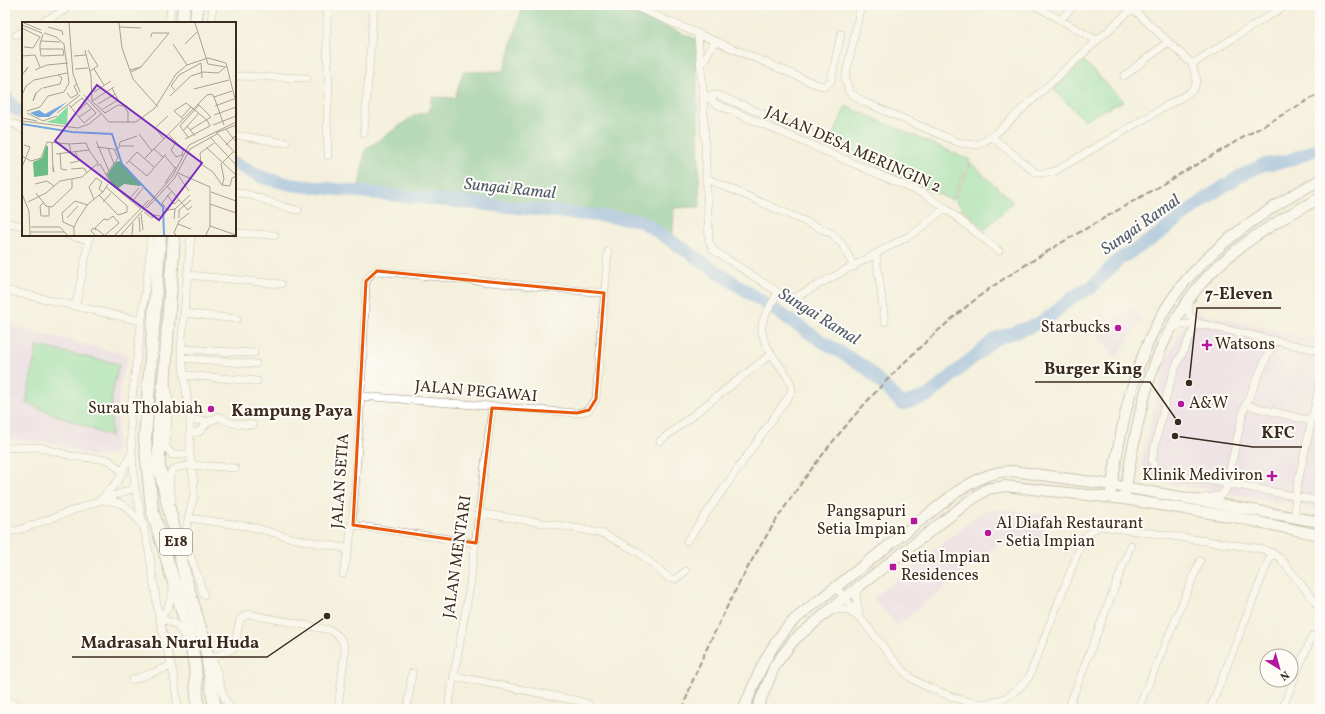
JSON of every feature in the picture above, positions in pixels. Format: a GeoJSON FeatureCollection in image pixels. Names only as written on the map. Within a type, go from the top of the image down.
{"type":"FeatureCollection","features":[{"type":"Feature","properties":{"kind":"highway"},"geometry":{"type":"LineString","coordinates":[[182,22],[184,5]]}},
{"type":"Feature","properties":{"kind":"highway"},"geometry":{"type":"LineString","coordinates":[[195,22],[198,5]]}},
{"type":"Feature","properties":{"kind":"highway","name":"E18"},"geometry":{"type":"LineString","coordinates":[[160,236],[145,439],[149,492],[152,510],[190,637],[195,666],[198,709]]}},
{"type":"Feature","properties":{"kind":"highway","name":"E18"},"geometry":{"type":"LineString","coordinates":[[174,236],[165,372],[158,425],[159,466],[186,581],[206,648],[215,709]]}},
{"type":"Feature","properties":{"kind":"street"},"geometry":{"type":"LineString","coordinates":[[42,22],[65,10],[68,5]]}},
{"type":"Feature","properties":{"kind":"street"},"geometry":{"type":"LineString","coordinates":[[169,22],[171,5]]}},
{"type":"Feature","properties":{"kind":"street"},"geometry":{"type":"LineString","coordinates":[[211,22],[213,5]]}},
{"type":"Feature","properties":{"kind":"street"},"geometry":{"type":"LineString","coordinates":[[327,5],[326,48],[329,89],[327,118],[328,156]]}},
{"type":"Feature","properties":{"kind":"street"},"geometry":{"type":"LineString","coordinates":[[364,133],[374,5]]}},
{"type":"Feature","properties":{"kind":"street"},"geometry":{"type":"LineString","coordinates":[[631,5],[805,81],[825,86],[831,81],[842,34]]}},
{"type":"Feature","properties":{"kind":"street"},"geometry":{"type":"LineString","coordinates":[[861,5],[845,79],[850,92],[864,102],[960,143],[977,145],[992,137],[1096,40],[1134,7],[1192,64],[1197,80],[1194,88],[1187,94],[1055,171],[1047,174],[1036,173],[992,137]]}},
{"type":"Feature","properties":{"kind":"street"},"geometry":{"type":"LineString","coordinates":[[1034,5],[1096,40]]}},
{"type":"Feature","properties":{"kind":"street"},"geometry":{"type":"LineString","coordinates":[[1060,20],[1075,5]]}},
{"type":"Feature","properties":{"kind":"street"},"geometry":{"type":"LineString","coordinates":[[1192,64],[1285,5]]}},
{"type":"Feature","properties":{"kind":"street"},"geometry":{"type":"LineString","coordinates":[[16,35],[22,32]]}},
{"type":"Feature","properties":{"kind":"street"},"geometry":{"type":"LineString","coordinates":[[698,35],[701,66],[707,95],[706,178],[709,241],[711,248],[778,292],[794,298],[854,267],[916,232],[945,208]]}},
{"type":"Feature","properties":{"kind":"street"},"geometry":{"type":"LineString","coordinates":[[701,66],[714,42]]}},
{"type":"Feature","properties":{"kind":"street"},"geometry":{"type":"LineString","coordinates":[[1124,76],[1168,42]]}},
{"type":"Feature","properties":{"kind":"street"},"geometry":{"type":"LineString","coordinates":[[236,76],[307,78]]}},
{"type":"Feature","properties":{"kind":"street","name":"JALAN DESA MERINGIN 2"},"geometry":{"type":"LineString","coordinates":[[707,95],[718,95],[827,141]]}},
{"type":"Feature","properties":{"kind":"street","name":"JALAN DESA MERINGIN 2"},"geometry":{"type":"LineString","coordinates":[[707,95],[710,100],[716,104],[924,194],[945,208],[999,251]]}},
{"type":"Feature","properties":{"kind":"street"},"geometry":{"type":"LineString","coordinates":[[5,123],[15,124],[22,129]]}},
{"type":"Feature","properties":{"kind":"street"},"geometry":{"type":"LineString","coordinates":[[236,135],[286,143]]}},
{"type":"Feature","properties":{"kind":"street"},"geometry":{"type":"LineString","coordinates":[[706,178],[831,233],[842,244],[854,267]]}},
{"type":"Feature","properties":{"kind":"street"},"geometry":{"type":"LineString","coordinates":[[1110,497],[1119,445],[1136,374],[1149,342],[1166,310],[1188,278],[1218,248],[1275,206],[1320,180]]}},
{"type":"Feature","properties":{"kind":"street"},"geometry":{"type":"LineString","coordinates":[[236,192],[257,196],[282,208],[298,210]]}},
{"type":"Feature","properties":{"kind":"street"},"geometry":{"type":"LineString","coordinates":[[1124,499],[1143,399],[1152,371],[1170,329],[1189,300],[1208,276],[1228,257],[1274,224],[1320,198]]}},
{"type":"Feature","properties":{"kind":"street"},"geometry":{"type":"LineString","coordinates":[[5,222],[22,226]]}},
{"type":"Feature","properties":{"kind":"street"},"geometry":{"type":"LineString","coordinates":[[236,233],[275,235]]}},
{"type":"Feature","properties":{"kind":"street"},"geometry":{"type":"LineString","coordinates":[[76,305],[90,237],[78,236]]}},
{"type":"Feature","properties":{"kind":"street"},"geometry":{"type":"LineString","coordinates":[[150,236],[150,254],[130,414],[132,453],[135,488],[151,565],[154,594],[171,666],[178,709]]}},
{"type":"Feature","properties":{"kind":"street"},"geometry":{"type":"LineString","coordinates":[[191,236],[181,349],[190,420],[190,454],[194,495],[186,529],[189,552],[204,594]]}},
{"type":"Feature","properties":{"kind":"street"},"geometry":{"type":"LineString","coordinates":[[604,293],[608,252]]}},
{"type":"Feature","properties":{"kind":"street"},"geometry":{"type":"LineString","coordinates":[[876,255],[885,322]]}},
{"type":"Feature","properties":{"kind":"street","name":"JALAN SETIA"},"geometry":{"type":"LineString","coordinates":[[343,574],[353,525],[366,281],[372,273],[377,271],[604,293]]}},
{"type":"Feature","properties":{"kind":"street"},"geometry":{"type":"LineString","coordinates":[[188,275],[281,284]]}},
{"type":"Feature","properties":{"kind":"street"},"geometry":{"type":"LineString","coordinates":[[5,290],[141,321]]}},
{"type":"Feature","properties":{"kind":"street"},"geometry":{"type":"LineString","coordinates":[[687,541],[791,393],[792,382],[770,354],[763,334],[765,315],[778,292]]}},
{"type":"Feature","properties":{"kind":"street","name":"JALAN PEGAWAI"},"geometry":{"type":"LineString","coordinates":[[361,396],[492,408],[577,413],[589,410],[596,399],[604,293]]}},
{"type":"Feature","properties":{"kind":"street"},"geometry":{"type":"LineString","coordinates":[[1189,300],[1189,315],[1197,323]]}},
{"type":"Feature","properties":{"kind":"street"},"geometry":{"type":"LineString","coordinates":[[184,312],[237,319]]}},
{"type":"Feature","properties":{"kind":"street"},"geometry":{"type":"LineString","coordinates":[[1197,323],[1176,366],[1169,386],[1152,459],[1155,470],[1160,474],[1227,483],[1320,501]]}},
{"type":"Feature","properties":{"kind":"street"},"geometry":{"type":"LineString","coordinates":[[1170,329],[1179,325],[1197,323],[1320,351]]}},
{"type":"Feature","properties":{"kind":"street"},"geometry":{"type":"LineString","coordinates":[[1191,499],[1220,496],[1225,491],[1246,405],[1274,340]]}},
{"type":"Feature","properties":{"kind":"street"},"geometry":{"type":"LineString","coordinates":[[181,349],[254,353]]}},
{"type":"Feature","properties":{"kind":"street"},"geometry":{"type":"LineString","coordinates":[[660,441],[770,354]]}},
{"type":"Feature","properties":{"kind":"street"},"geometry":{"type":"LineString","coordinates":[[183,358],[256,364]]}},
{"type":"Feature","properties":{"kind":"street"},"geometry":{"type":"LineString","coordinates":[[165,372],[169,401],[166,447],[172,455],[190,454]]}},
{"type":"Feature","properties":{"kind":"street"},"geometry":{"type":"LineString","coordinates":[[184,375],[257,382]]}},
{"type":"Feature","properties":{"kind":"street"},"geometry":{"type":"LineString","coordinates":[[1295,517],[1295,496],[1320,382]]}},
{"type":"Feature","properties":{"kind":"street"},"geometry":{"type":"LineString","coordinates":[[1246,405],[1311,420]]}},
{"type":"Feature","properties":{"kind":"street","name":"JALAN MENTARI"},"geometry":{"type":"LineString","coordinates":[[448,709],[476,543],[492,408]]}},
{"type":"Feature","properties":{"kind":"street"},"geometry":{"type":"LineString","coordinates":[[190,433],[199,432],[208,422],[220,417],[231,423],[253,425]]}},
{"type":"Feature","properties":{"kind":"street"},"geometry":{"type":"LineString","coordinates":[[190,420],[203,420],[208,422]]}},
{"type":"Feature","properties":{"kind":"street"},"geometry":{"type":"LineString","coordinates":[[5,448],[39,447],[71,456],[109,460],[123,473]]}},
{"type":"Feature","properties":{"kind":"street"},"geometry":{"type":"LineString","coordinates":[[99,501],[112,489],[123,473],[132,453]]}},
{"type":"Feature","properties":{"kind":"street"},"geometry":{"type":"LineString","coordinates":[[172,526],[172,500],[169,478],[171,471],[175,468],[192,466],[234,468]]}},
{"type":"Feature","properties":{"kind":"street"},"geometry":{"type":"LineString","coordinates":[[744,709],[767,654],[794,620],[958,491],[987,474],[1000,471],[1013,471],[1112,485],[1320,522]]}},
{"type":"Feature","properties":{"kind":"street"},"geometry":{"type":"LineString","coordinates":[[757,709],[775,665],[784,651],[794,640],[860,585],[968,502],[987,490],[1005,486],[1110,497],[1234,518],[1320,535]]}},
{"type":"Feature","properties":{"kind":"street"},"geometry":{"type":"LineString","coordinates":[[5,532],[19,530],[135,488]]}},
{"type":"Feature","properties":{"kind":"street"},"geometry":{"type":"LineString","coordinates":[[99,501],[118,501],[130,511],[142,526]]}},
{"type":"Feature","properties":{"kind":"street"},"geometry":{"type":"LineString","coordinates":[[479,513],[604,534],[638,552],[670,579],[675,580],[686,571]]}},
{"type":"Feature","properties":{"kind":"street"},"geometry":{"type":"LineString","coordinates":[[188,518],[253,528],[291,538],[349,550]]}},
{"type":"Feature","properties":{"kind":"street"},"geometry":{"type":"LineString","coordinates":[[353,525],[476,543]]}},
{"type":"Feature","properties":{"kind":"street"},"geometry":{"type":"LineString","coordinates":[[836,588],[894,660],[917,682],[967,703],[978,704],[1000,700],[1012,694],[1029,677],[1081,545],[1086,535],[1093,529],[1110,526],[1254,547],[1272,552],[1288,566],[1320,608]]}},
{"type":"Feature","properties":{"kind":"street"},"geometry":{"type":"LineString","coordinates":[[1068,709],[1131,545]]}},
{"type":"Feature","properties":{"kind":"street"},"geometry":{"type":"LineString","coordinates":[[1210,709],[1272,552]]}},
{"type":"Feature","properties":{"kind":"street"},"geometry":{"type":"LineString","coordinates":[[1138,709],[1200,561]]}},
{"type":"Feature","properties":{"kind":"street"},"geometry":{"type":"LineString","coordinates":[[159,619],[168,608],[174,583]]}},
{"type":"Feature","properties":{"kind":"street"},"geometry":{"type":"LineString","coordinates":[[860,585],[856,594],[856,601],[861,618]]}},
{"type":"Feature","properties":{"kind":"street"},"geometry":{"type":"LineString","coordinates":[[828,611],[844,609],[861,618]]}},
{"type":"Feature","properties":{"kind":"street"},"geometry":{"type":"LineString","coordinates":[[212,658],[234,648],[238,623],[240,619],[248,614],[330,630],[338,634],[343,642],[345,651],[338,709]]}},
{"type":"Feature","properties":{"kind":"street"},"geometry":{"type":"LineString","coordinates":[[159,619],[172,621],[183,632],[195,666]]}},
{"type":"Feature","properties":{"kind":"street"},"geometry":{"type":"LineString","coordinates":[[1282,709],[1312,636]]}},
{"type":"Feature","properties":{"kind":"street"},"geometry":{"type":"LineString","coordinates":[[206,648],[216,666],[223,697],[233,709]]}},
{"type":"Feature","properties":{"kind":"street"},"geometry":{"type":"LineString","coordinates":[[132,680],[171,666]]}},
{"type":"Feature","properties":{"kind":"street"},"geometry":{"type":"LineString","coordinates":[[407,709],[412,674]]}},
{"type":"Feature","properties":{"kind":"street"},"geometry":{"type":"LineString","coordinates":[[454,676],[579,701],[588,704],[591,709]]}},
{"type":"Feature","properties":{"kind":"street"},"geometry":{"type":"LineString","coordinates":[[5,699],[25,709]]}},
{"type":"Feature","properties":{"kind":"highlighted area"},"geometry":{"type":"Polygon","coordinates":[[[377,271],[604,293],[596,399],[589,410],[577,413],[492,408],[476,543],[353,525],[366,281],[377,271]]]}},
{"type":"Feature","properties":{"kind":"shaded area"},"geometry":{"type":"Polygon","coordinates":[[[1130,307],[1142,320],[1116,358],[1097,333],[1130,307]]]}},
{"type":"Feature","properties":{"kind":"shaded area"},"geometry":{"type":"Polygon","coordinates":[[[1195,309],[1208,318],[1212,316],[1320,341],[1320,509],[1152,480],[1141,464],[1166,358],[1195,309]]]}},
{"type":"Feature","properties":{"kind":"shaded area"},"geometry":{"type":"Polygon","coordinates":[[[5,324],[128,355],[119,389],[116,453],[95,457],[49,443],[5,439],[5,324]]]}},
{"type":"Feature","properties":{"kind":"shaded area"},"geometry":{"type":"Polygon","coordinates":[[[1001,509],[1046,515],[1040,547],[1001,542],[897,626],[873,598],[984,511],[1001,509]]]}},
{"type":"Feature","properties":{"kind":"green space"},"geometry":{"type":"Polygon","coordinates":[[[523,5],[612,5],[696,39],[700,207],[674,208],[673,234],[638,215],[359,186],[365,150],[415,115],[429,112],[432,97],[455,98],[463,72],[504,71],[523,5]]]}},
{"type":"Feature","properties":{"kind":"green space"},"geometry":{"type":"Polygon","coordinates":[[[1084,61],[1123,101],[1084,120],[1053,89],[1084,61]]]}},
{"type":"Feature","properties":{"kind":"green space"},"geometry":{"type":"Polygon","coordinates":[[[846,106],[970,160],[952,200],[829,146],[846,106]]]}},
{"type":"Feature","properties":{"kind":"green space"},"geometry":{"type":"Polygon","coordinates":[[[971,163],[1013,202],[985,230],[954,200],[971,163]]]}},
{"type":"Feature","properties":{"kind":"green space"},"geometry":{"type":"Polygon","coordinates":[[[37,346],[119,364],[112,395],[111,437],[26,403],[37,346]]]}},
{"type":"Feature","properties":{"kind":"waterway","name":"Sungai Ramal"},"geometry":{"type":"LineString","coordinates":[[5,96],[15,109],[22,112]]}},
{"type":"Feature","properties":{"kind":"waterway","name":"Sungai Ramal"},"geometry":{"type":"LineString","coordinates":[[236,164],[264,178],[293,185],[640,220],[823,342],[865,367],[902,404],[928,396],[995,339],[1035,325],[1052,315],[1074,296],[1091,288],[1118,260],[1152,239],[1212,194],[1240,176],[1262,165],[1287,161],[1320,148]]}},
{"type":"Feature","properties":{"kind":"railway"},"geometry":{"type":"LineString","coordinates":[[683,709],[697,670],[727,607],[751,562],[777,519],[806,477],[837,437],[870,398],[905,362],[942,327],[981,295],[1010,275],[1061,243],[1320,93]]}},
{"type":"Feature","properties":{"kind":"place","name":"Starbucks"},"geometry":{"type":"Point","coordinates":[1118,328]}},
{"type":"Feature","properties":{"kind":"place","name":"Watsons"},"geometry":{"type":"Point","coordinates":[1207,345]}},
{"type":"Feature","properties":{"kind":"place","name":"7-Eleven"},"geometry":{"type":"Point","coordinates":[1189,383]}},
{"type":"Feature","properties":{"kind":"place","name":"A&W"},"geometry":{"type":"Point","coordinates":[1181,404]}},
{"type":"Feature","properties":{"kind":"place","name":"Surau Tholabiah"},"geometry":{"type":"Point","coordinates":[211,409]}},
{"type":"Feature","properties":{"kind":"place","name":"Burger King"},"geometry":{"type":"Point","coordinates":[1178,422]}},
{"type":"Feature","properties":{"kind":"place","name":"KFC"},"geometry":{"type":"Point","coordinates":[1175,436]}},
{"type":"Feature","properties":{"kind":"place","name":"Klinik Mediviron"},"geometry":{"type":"Point","coordinates":[1272,476]}},
{"type":"Feature","properties":{"kind":"place","name":"Pangsapuri Setia Impian"},"geometry":{"type":"Point","coordinates":[914,521]}},
{"type":"Feature","properties":{"kind":"place","name":"Al Diafah Restaurant - Setia Impian"},"geometry":{"type":"Point","coordinates":[988,533]}},
{"type":"Feature","properties":{"kind":"place","name":"Setia Impian Residences"},"geometry":{"type":"Point","coordinates":[893,567]}},
{"type":"Feature","properties":{"kind":"place","name":"Madrasah Nurul Huda"},"geometry":{"type":"Point","coordinates":[327,616]}},
{"type":"Feature","properties":{"kind":"district","name":"Kampung Paya"},"geometry":{"type":"Point","coordinates":[292,411]}}]}
